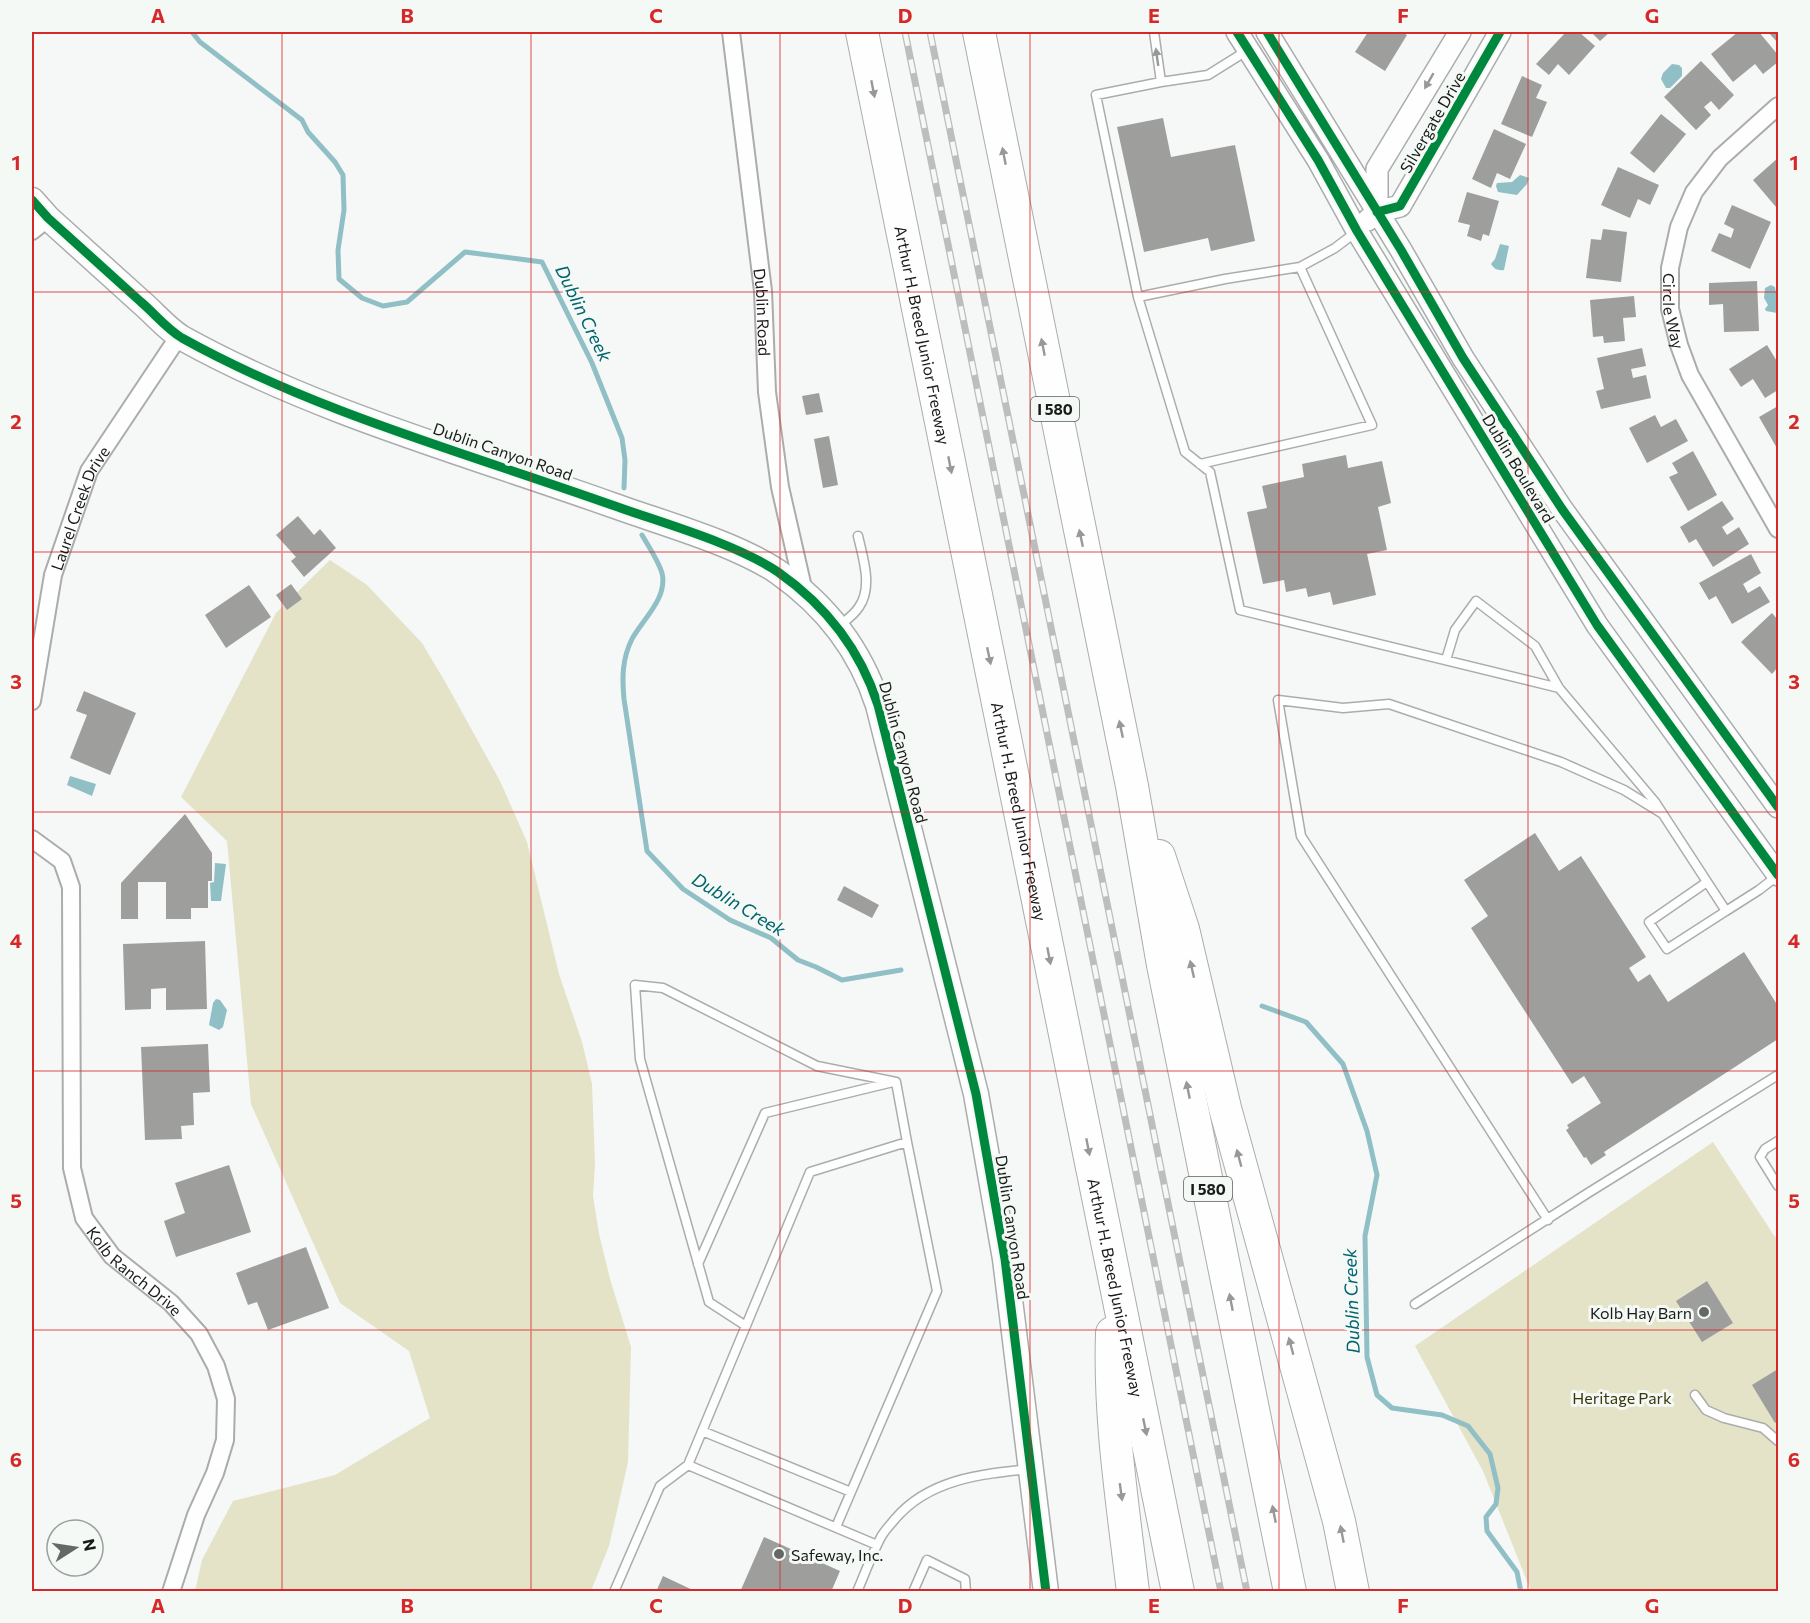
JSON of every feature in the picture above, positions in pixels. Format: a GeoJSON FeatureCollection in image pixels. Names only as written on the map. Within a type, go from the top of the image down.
{"type":"FeatureCollection","features":[{"type":"Feature","properties":{"kind":"highway","name":"Arthur H. Breed Junior Freeway"},"geometry":{"type":"LineString","coordinates":[[862,32],[1178,1592]]}},
{"type":"Feature","properties":{"kind":"highway","name":"I 580"},"geometry":{"type":"LineString","coordinates":[[979,32],[1132,786],[1161,956],[1290,1592]]}},
{"type":"Feature","properties":{"kind":"highway"},"geometry":{"type":"LineString","coordinates":[[1132,786],[1183,929],[1225,1108],[1339,1521],[1353,1592]]}},
{"type":"Feature","properties":{"kind":"highway"},"geometry":{"type":"LineString","coordinates":[[1116,1288],[1112,1334],[1114,1439],[1133,1592]]}},
{"type":"Feature","properties":{"kind":"main road","name":"Dublin Canyon Road"},"geometry":{"type":"LineString","coordinates":[[32,200],[40,225],[179,336],[276,384],[355,416],[714,542],[776,571],[804,592],[838,627],[861,663],[878,705],[976,1094],[1005,1259],[1046,1592]]}},
{"type":"Feature","properties":{"kind":"street","name":"Dublin Road"},"geometry":{"type":"LineString","coordinates":[[731,32],[763,291],[767,392],[780,487],[804,592]]}},
{"type":"Feature","properties":{"kind":"street","name":"Dublin Boulevard"},"geometry":{"type":"LineString","coordinates":[[1237,32],[1318,160],[1357,231],[1597,625],[1779,875]]}},
{"type":"Feature","properties":{"kind":"street","name":"Dublin Boulevard"},"geometry":{"type":"LineString","coordinates":[[1268,32],[1464,358],[1562,509],[1779,807]]}},
{"type":"Feature","properties":{"kind":"street","name":"Silvergate Drive"},"geometry":{"type":"LineString","coordinates":[[1377,212],[1377,169],[1460,32]]}},
{"type":"Feature","properties":{"kind":"street","name":"Silvergate Drive"},"geometry":{"type":"LineString","coordinates":[[1357,231],[1377,212],[1400,206],[1500,32]]}},
{"type":"Feature","properties":{"kind":"street","name":"Circle Way"},"geometry":{"type":"LineString","coordinates":[[1779,106],[1720,158],[1694,192],[1679,227],[1670,268],[1670,309],[1679,345],[1690,375],[1779,529]]}},
{"type":"Feature","properties":{"kind":"street","name":"Laurel Creek Drive"},"geometry":{"type":"LineString","coordinates":[[32,701],[53,575],[89,471],[179,336]]}},
{"type":"Feature","properties":{"kind":"street","name":"Kolb Ranch Drive"},"geometry":{"type":"LineString","coordinates":[[32,839],[62,861],[71,887],[72,1168],[84,1218],[112,1256],[171,1303],[199,1334],[216,1366],[226,1399],[225,1440],[215,1473],[196,1515],[171,1592]]}},
{"type":"Feature","properties":{"kind":"lane"},"geometry":{"type":"LineString","coordinates":[[1154,32],[1161,82]]}},
{"type":"Feature","properties":{"kind":"lane"},"geometry":{"type":"LineString","coordinates":[[1248,50],[1208,75],[1096,95],[1138,297],[1185,452],[1210,472],[1240,610],[1559,688]]}},
{"type":"Feature","properties":{"kind":"lane"},"geometry":{"type":"LineString","coordinates":[[1138,297],[1300,267],[1335,248],[1357,231]]}},
{"type":"Feature","properties":{"kind":"lane"},"geometry":{"type":"LineString","coordinates":[[1200,464],[1372,425],[1300,267]]}},
{"type":"Feature","properties":{"kind":"lane"},"geometry":{"type":"LineString","coordinates":[[838,627],[857,609],[864,596],[865,570],[858,536]]}},
{"type":"Feature","properties":{"kind":"lane"},"geometry":{"type":"LineString","coordinates":[[1446,660],[1455,630],[1476,601],[1534,646],[1559,688],[1655,802],[1726,911]]}},
{"type":"Feature","properties":{"kind":"lane"},"geometry":{"type":"LineString","coordinates":[[1548,1220],[1301,836],[1278,700],[1343,708],[1389,704],[1561,762],[1624,790],[1663,814]]}},
{"type":"Feature","properties":{"kind":"lane"},"geometry":{"type":"LineString","coordinates":[[1707,882],[1649,922],[1667,949],[1759,891],[1779,875]]}},
{"type":"Feature","properties":{"kind":"lane"},"geometry":{"type":"LineString","coordinates":[[746,1326],[708,1302],[640,1059],[635,985],[663,988],[818,1066],[896,1082]]}},
{"type":"Feature","properties":{"kind":"lane"},"geometry":{"type":"LineString","coordinates":[[1415,1304],[1588,1193],[1779,1075]]}},
{"type":"Feature","properties":{"kind":"lane"},"geometry":{"type":"LineString","coordinates":[[836,1527],[937,1291],[896,1082]]}},
{"type":"Feature","properties":{"kind":"lane"},"geometry":{"type":"LineString","coordinates":[[698,1264],[765,1113],[896,1082]]}},
{"type":"Feature","properties":{"kind":"lane"},"geometry":{"type":"LineString","coordinates":[[1779,1141],[1765,1149],[1760,1157],[1779,1186]]}},
{"type":"Feature","properties":{"kind":"lane"},"geometry":{"type":"LineString","coordinates":[[614,1592],[660,1486],[688,1465],[810,1172],[907,1142]]}},
{"type":"Feature","properties":{"kind":"lane"},"geometry":{"type":"LineString","coordinates":[[1695,1395],[1706,1410],[1724,1418],[1763,1428],[1779,1441]]}},
{"type":"Feature","properties":{"kind":"lane"},"geometry":{"type":"LineString","coordinates":[[702,1431],[851,1492]]}},
{"type":"Feature","properties":{"kind":"lane"},"geometry":{"type":"LineString","coordinates":[[688,1465],[877,1545]]}},
{"type":"Feature","properties":{"kind":"lane"},"geometry":{"type":"LineString","coordinates":[[857,1592],[882,1534],[904,1508],[921,1495],[940,1486],[982,1474],[1030,1469]]}},
{"type":"Feature","properties":{"kind":"lane"},"geometry":{"type":"LineString","coordinates":[[913,1592],[927,1560],[965,1579],[966,1592]]}},
{"type":"Feature","properties":{"kind":"green space"},"geometry":{"type":"Polygon","coordinates":[[[330,560],[367,585],[422,643],[500,781],[527,842],[559,974],[582,1042],[592,1084],[595,1164],[593,1196],[599,1234],[631,1347],[628,1462],[609,1546],[591,1591],[195,1591],[202,1560],[233,1501],[335,1475],[430,1418],[409,1351],[340,1303],[251,1104],[227,841],[181,797],[276,613],[330,560]]]}},
{"type":"Feature","properties":{"kind":"green space","name":"Heritage Park"},"geometry":{"type":"Polygon","coordinates":[[[1713,1142],[1775,1237],[1778,1235],[1778,1591],[1531,1591],[1483,1471],[1415,1346],[1713,1142]]]}},
{"type":"Feature","properties":{"kind":"water"},"geometry":{"type":"Polygon","coordinates":[[[1672,64],[1682,68],[1682,76],[1670,88],[1666,88],[1661,79],[1663,73],[1672,64]]]}},
{"type":"Feature","properties":{"kind":"water"},"geometry":{"type":"Polygon","coordinates":[[[1520,175],[1529,178],[1527,184],[1517,195],[1498,192],[1497,183],[1512,182],[1520,175]]]}},
{"type":"Feature","properties":{"kind":"water"},"geometry":{"type":"Polygon","coordinates":[[[1500,244],[1509,246],[1504,270],[1496,269],[1491,264],[1500,244]]]}},
{"type":"Feature","properties":{"kind":"water"},"geometry":{"type":"Polygon","coordinates":[[[1771,285],[1775,287],[1777,313],[1765,309],[1768,305],[1764,298],[1765,288],[1771,285]]]}},
{"type":"Feature","properties":{"kind":"water"},"geometry":{"type":"Polygon","coordinates":[[[70,776],[96,784],[92,796],[67,785],[70,776]]]}},
{"type":"Feature","properties":{"kind":"water"},"geometry":{"type":"Polygon","coordinates":[[[215,863],[226,864],[221,901],[211,901],[210,883],[214,882],[215,863]]]}},
{"type":"Feature","properties":{"kind":"water"},"geometry":{"type":"Polygon","coordinates":[[[216,999],[220,1000],[227,1010],[223,1027],[219,1030],[209,1025],[213,1003],[216,999]]]}},
{"type":"Feature","properties":{"kind":"building"},"geometry":{"type":"Polygon","coordinates":[[[1368,32],[1401,32],[1407,35],[1385,71],[1355,52],[1368,32]]]}},
{"type":"Feature","properties":{"kind":"building"},"geometry":{"type":"Polygon","coordinates":[[[1566,32],[1579,32],[1595,46],[1569,75],[1558,64],[1549,75],[1536,64],[1566,32]]]}},
{"type":"Feature","properties":{"kind":"building"},"geometry":{"type":"Polygon","coordinates":[[[1591,32],[1610,32],[1600,41],[1591,32]]]}},
{"type":"Feature","properties":{"kind":"building"},"geometry":{"type":"Polygon","coordinates":[[[1738,32],[1759,32],[1778,55],[1778,62],[1763,74],[1755,64],[1733,82],[1711,54],[1738,32]]]}},
{"type":"Feature","properties":{"kind":"building"},"geometry":{"type":"Polygon","coordinates":[[[1768,32],[1778,32],[1778,43],[1768,32]]]}},
{"type":"Feature","properties":{"kind":"building"},"geometry":{"type":"Polygon","coordinates":[[[1701,61],[1734,95],[1719,110],[1711,101],[1704,107],[1711,115],[1696,130],[1664,97],[1701,61]]]}},
{"type":"Feature","properties":{"kind":"building"},"geometry":{"type":"Polygon","coordinates":[[[1522,76],[1542,85],[1536,98],[1547,102],[1532,137],[1501,124],[1522,76]]]}},
{"type":"Feature","properties":{"kind":"building"},"geometry":{"type":"Polygon","coordinates":[[[1661,114],[1686,134],[1654,173],[1630,153],[1661,114]]]}},
{"type":"Feature","properties":{"kind":"building"},"geometry":{"type":"Polygon","coordinates":[[[1163,118],[1171,157],[1235,145],[1255,241],[1211,251],[1208,238],[1144,252],[1117,127],[1163,118]]]}},
{"type":"Feature","properties":{"kind":"building"},"geometry":{"type":"Polygon","coordinates":[[[1494,129],[1526,144],[1510,179],[1497,173],[1491,188],[1472,179],[1494,129]]]}},
{"type":"Feature","properties":{"kind":"building"},"geometry":{"type":"Polygon","coordinates":[[[1778,158],[1778,204],[1776,207],[1753,180],[1778,158]]]}},
{"type":"Feature","properties":{"kind":"building"},"geometry":{"type":"Polygon","coordinates":[[[1618,167],[1659,185],[1650,205],[1638,199],[1630,218],[1601,205],[1618,167]]]}},
{"type":"Feature","properties":{"kind":"building"},"geometry":{"type":"Polygon","coordinates":[[[1467,192],[1499,201],[1489,236],[1483,234],[1481,241],[1467,236],[1470,225],[1458,222],[1467,192]]]}},
{"type":"Feature","properties":{"kind":"building"},"geometry":{"type":"Polygon","coordinates":[[[1732,205],[1771,222],[1750,269],[1711,251],[1719,233],[1731,238],[1734,229],[1724,224],[1732,205]]]}},
{"type":"Feature","properties":{"kind":"building"},"geometry":{"type":"Polygon","coordinates":[[[1603,229],[1627,232],[1621,282],[1586,278],[1591,239],[1601,240],[1603,229]]]}},
{"type":"Feature","properties":{"kind":"building"},"geometry":{"type":"Polygon","coordinates":[[[1757,281],[1759,331],[1724,332],[1723,304],[1709,305],[1709,283],[1757,281]]]}},
{"type":"Feature","properties":{"kind":"building"},"geometry":{"type":"Polygon","coordinates":[[[1634,296],[1636,317],[1623,318],[1625,341],[1604,343],[1603,336],[1593,337],[1590,300],[1634,296]]]}},
{"type":"Feature","properties":{"kind":"building"},"geometry":{"type":"Polygon","coordinates":[[[1767,345],[1778,363],[1778,390],[1765,398],[1753,379],[1741,387],[1729,369],[1767,345]]]}},
{"type":"Feature","properties":{"kind":"building"},"geometry":{"type":"Polygon","coordinates":[[[1642,348],[1646,366],[1631,369],[1633,378],[1646,375],[1651,398],[1601,409],[1596,391],[1604,389],[1597,358],[1642,348]]]}},
{"type":"Feature","properties":{"kind":"building"},"geometry":{"type":"Polygon","coordinates":[[[819,393],[823,412],[806,415],[802,396],[819,393]]]}},
{"type":"Feature","properties":{"kind":"building"},"geometry":{"type":"Polygon","coordinates":[[[1778,406],[1778,450],[1759,417],[1778,406]]]}},
{"type":"Feature","properties":{"kind":"building"},"geometry":{"type":"Polygon","coordinates":[[[1655,415],[1661,427],[1676,419],[1688,441],[1647,463],[1629,428],[1655,415]]]}},
{"type":"Feature","properties":{"kind":"building"},"geometry":{"type":"Polygon","coordinates":[[[829,436],[838,485],[823,488],[814,439],[829,436]]]}},
{"type":"Feature","properties":{"kind":"building"},"geometry":{"type":"Polygon","coordinates":[[[1693,451],[1717,495],[1688,511],[1669,477],[1678,473],[1672,463],[1693,451]]]}},
{"type":"Feature","properties":{"kind":"building"},"geometry":{"type":"Polygon","coordinates":[[[1346,455],[1348,468],[1382,461],[1391,503],[1378,507],[1387,550],[1367,554],[1376,595],[1333,605],[1330,592],[1308,597],[1306,588],[1286,592],[1284,580],[1263,584],[1247,512],[1267,508],[1262,486],[1304,477],[1302,464],[1346,455]]]}},
{"type":"Feature","properties":{"kind":"building"},"geometry":{"type":"Polygon","coordinates":[[[1722,501],[1734,519],[1722,527],[1727,535],[1739,527],[1749,544],[1713,567],[1696,539],[1689,543],[1680,527],[1722,501]]]}},
{"type":"Feature","properties":{"kind":"building"},"geometry":{"type":"Polygon","coordinates":[[[298,516],[314,535],[320,529],[336,548],[304,577],[291,561],[296,557],[276,535],[298,516]]]}},
{"type":"Feature","properties":{"kind":"building"},"geometry":{"type":"Polygon","coordinates":[[[1751,554],[1761,573],[1743,584],[1748,593],[1760,586],[1770,602],[1732,624],[1716,596],[1709,600],[1699,583],[1751,554]]]}},
{"type":"Feature","properties":{"kind":"building"},"geometry":{"type":"Polygon","coordinates":[[[291,584],[302,599],[287,610],[276,595],[291,584]]]}},
{"type":"Feature","properties":{"kind":"building"},"geometry":{"type":"Polygon","coordinates":[[[249,585],[271,617],[226,648],[205,615],[249,585]]]}},
{"type":"Feature","properties":{"kind":"building"},"geometry":{"type":"Polygon","coordinates":[[[1772,613],[1778,620],[1778,667],[1772,674],[1741,642],[1772,613]]]}},
{"type":"Feature","properties":{"kind":"building"},"geometry":{"type":"Polygon","coordinates":[[[84,691],[136,713],[110,775],[70,758],[87,715],[76,711],[84,691]]]}},
{"type":"Feature","properties":{"kind":"building"},"geometry":{"type":"Polygon","coordinates":[[[185,814],[212,853],[212,881],[208,881],[208,908],[191,908],[191,919],[166,919],[166,882],[138,882],[138,919],[121,919],[121,883],[185,814]]]}},
{"type":"Feature","properties":{"kind":"building"},"geometry":{"type":"Polygon","coordinates":[[[1535,833],[1559,871],[1581,856],[1646,957],[1629,968],[1638,982],[1650,974],[1668,1002],[1744,952],[1778,1006],[1778,1039],[1604,1152],[1606,1155],[1591,1165],[1566,1130],[1569,1128],[1567,1125],[1601,1103],[1584,1076],[1572,1084],[1471,928],[1488,916],[1464,880],[1535,833]]]}},
{"type":"Feature","properties":{"kind":"building"},"geometry":{"type":"Polygon","coordinates":[[[844,886],[879,905],[872,918],[837,900],[844,886]]]}},
{"type":"Feature","properties":{"kind":"building"},"geometry":{"type":"Polygon","coordinates":[[[205,941],[207,1009],[166,1010],[166,988],[151,989],[151,1009],[125,1010],[123,944],[205,941]]]}},
{"type":"Feature","properties":{"kind":"building"},"geometry":{"type":"Polygon","coordinates":[[[208,1044],[210,1092],[193,1093],[194,1125],[181,1126],[182,1139],[145,1140],[141,1047],[208,1044]]]}},
{"type":"Feature","properties":{"kind":"building"},"geometry":{"type":"Polygon","coordinates":[[[229,1165],[251,1232],[176,1257],[164,1221],[185,1213],[175,1183],[229,1165]]]}},
{"type":"Feature","properties":{"kind":"building"},"geometry":{"type":"Polygon","coordinates":[[[306,1247],[329,1308],[268,1330],[257,1302],[248,1305],[236,1273],[306,1247]]]}},
{"type":"Feature","properties":{"kind":"building","name":"Kolb Hay Barn"},"geometry":{"type":"Polygon","coordinates":[[[1707,1281],[1733,1323],[1702,1342],[1676,1301],[1707,1281]]]}},
{"type":"Feature","properties":{"kind":"building"},"geometry":{"type":"Polygon","coordinates":[[[1778,1369],[1778,1421],[1775,1423],[1752,1385],[1778,1369]]]}},
{"type":"Feature","properties":{"kind":"building","name":"Safeway, Inc."},"geometry":{"type":"Polygon","coordinates":[[[764,1537],[840,1571],[831,1592],[740,1592],[764,1537]]]}},
{"type":"Feature","properties":{"kind":"building"},"geometry":{"type":"Polygon","coordinates":[[[663,1576],[697,1592],[656,1592],[663,1576]]]}},
{"type":"Feature","properties":{"kind":"waterway","name":"Dublin Creek"},"geometry":{"type":"LineString","coordinates":[[192,32],[200,42],[302,120],[308,132],[335,162],[343,175],[344,210],[338,250],[339,279],[362,298],[383,306],[407,302],[465,252],[542,262],[592,363],[622,438],[625,460],[624,488]]}},
{"type":"Feature","properties":{"kind":"waterway","name":"Dublin Creek"},"geometry":{"type":"LineString","coordinates":[[642,535],[658,563],[663,582],[658,600],[629,646],[623,684],[647,851],[683,889],[730,920],[771,938],[798,960],[842,980],[901,970]]}},
{"type":"Feature","properties":{"kind":"waterway","name":"Dublin Creek"},"geometry":{"type":"LineString","coordinates":[[1262,1006],[1306,1022],[1343,1064],[1367,1131],[1377,1175],[1365,1236],[1367,1357],[1377,1395],[1392,1408],[1442,1415],[1468,1426],[1490,1454],[1498,1488],[1496,1504],[1486,1517],[1487,1531],[1517,1572],[1521,1592]]}},
{"type":"Feature","properties":{"kind":"railway"},"geometry":{"type":"LineString","coordinates":[[905,32],[1221,1592]]}},
{"type":"Feature","properties":{"kind":"railway"},"geometry":{"type":"LineString","coordinates":[[930,32],[1247,1592]]}},
{"type":"Feature","properties":{"kind":"cycle path"},"geometry":{"type":"LineString","coordinates":[[1237,32],[1318,160],[1357,231],[1597,625],[1778,875]]}},
{"type":"Feature","properties":{"kind":"cycle path"},"geometry":{"type":"LineString","coordinates":[[1267,32],[1401,250],[1463,358],[1562,509],[1778,807]]}},
{"type":"Feature","properties":{"kind":"cycle path"},"geometry":{"type":"LineString","coordinates":[[1377,212],[1400,206],[1500,32]]}},
{"type":"Feature","properties":{"kind":"cycle path"},"geometry":{"type":"LineString","coordinates":[[32,200],[48,218],[182,338],[285,388],[339,410],[698,534],[741,552],[778,572],[795,585],[826,614],[839,630],[861,665],[878,705],[976,1094],[1005,1259],[1046,1592]]}},
{"type":"Feature","properties":{"kind":"place","name":"Kolb Hay Barn"},"geometry":{"type":"Point","coordinates":[1704,1312]}},
{"type":"Feature","properties":{"kind":"place","name":"Safeway, Inc."},"geometry":{"type":"Point","coordinates":[779,1554]}}]}
